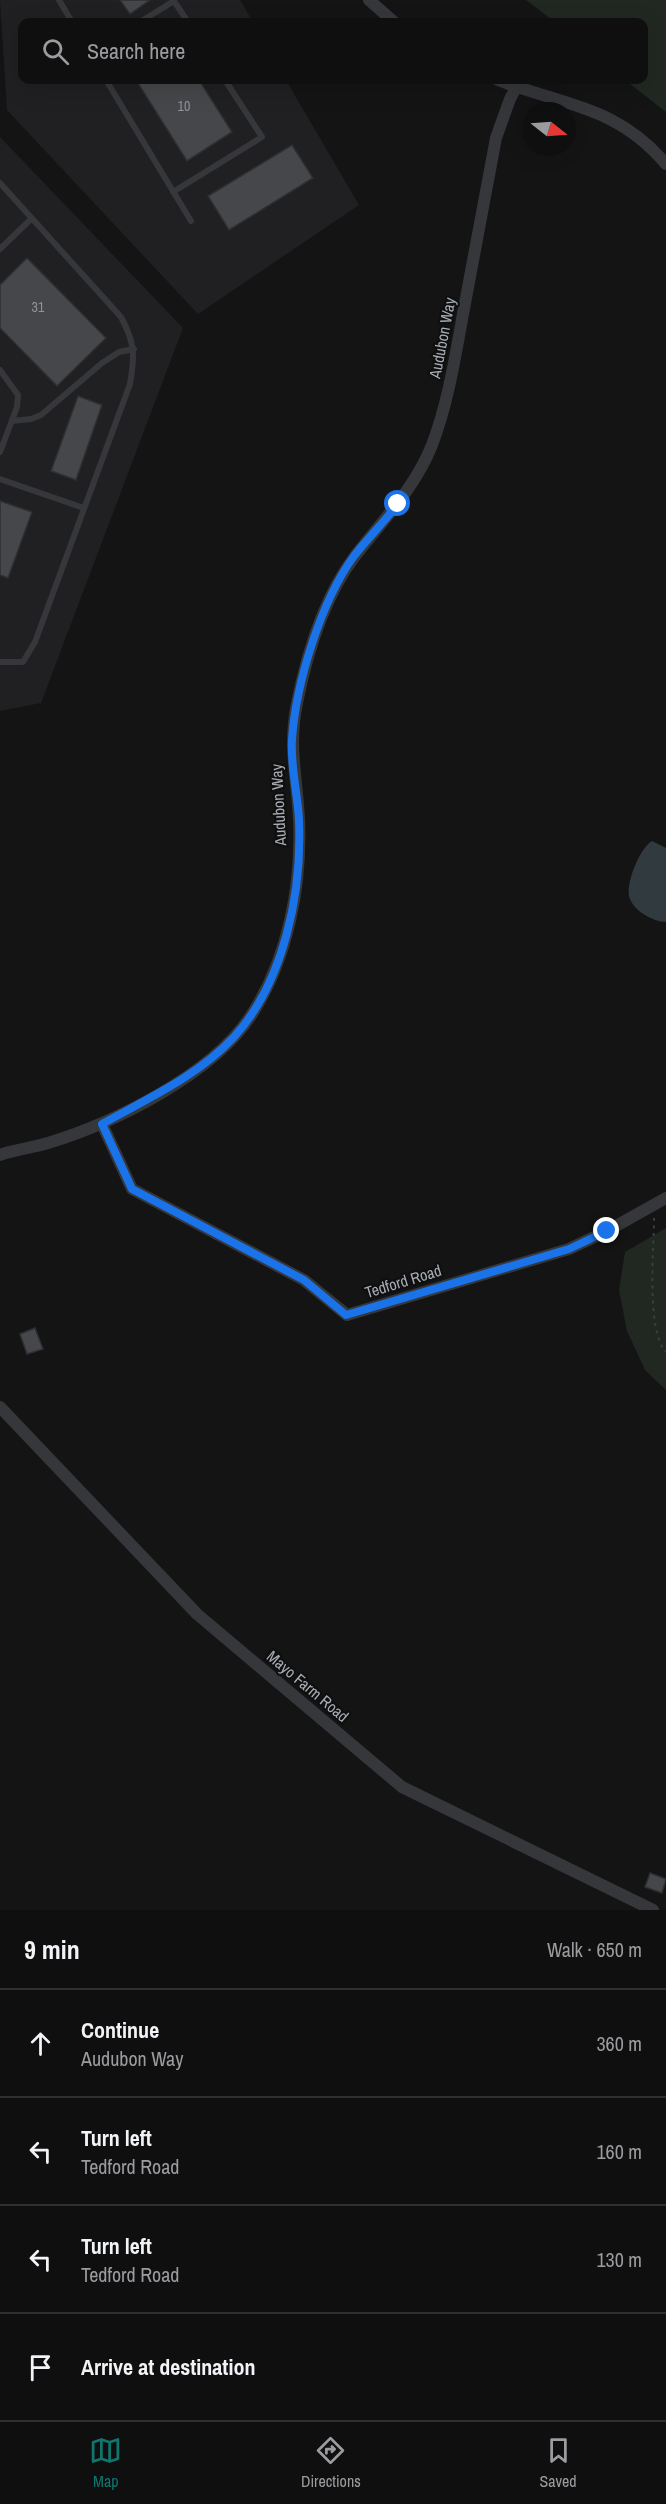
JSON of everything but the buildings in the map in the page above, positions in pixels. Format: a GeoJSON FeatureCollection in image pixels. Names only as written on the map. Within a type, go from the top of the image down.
{"type":"FeatureCollection","features":[{"type":"Feature","properties":{"kind":"street"},"geometry":{"type":"LineString","coordinates":[[369,0],[389,18]]}},
{"type":"Feature","properties":{"kind":"street"},"geometry":{"type":"LineString","coordinates":[[511,84],[609,117],[634,133],[666,164]]}},
{"type":"Feature","properties":{"kind":"street","name":"Audubon Way"},"geometry":{"type":"LineString","coordinates":[[0,1155],[45,1144],[102,1124],[186,1077],[233,1038],[252,1014],[274,974],[295,897],[299,822],[292,740],[297,705],[311,648],[340,579],[354,557],[398,504],[432,445],[447,395],[496,138],[517,86]]}},
{"type":"Feature","properties":{"kind":"street","name":"Tedford Road"},"geometry":{"type":"LineString","coordinates":[[102,1124],[132,1189],[304,1280],[346,1315],[569,1249],[666,1198]]}},
{"type":"Feature","properties":{"kind":"street","name":"Mayo Farm Road"},"geometry":{"type":"LineString","coordinates":[[0,1407],[197,1614],[402,1786],[653,1910]]}},
{"type":"Feature","properties":{"kind":"lane"},"geometry":{"type":"LineString","coordinates":[[58,0],[69,18]]}},
{"type":"Feature","properties":{"kind":"lane"},"geometry":{"type":"LineString","coordinates":[[146,18],[174,1],[185,18]]}},
{"type":"Feature","properties":{"kind":"lane"},"geometry":{"type":"LineString","coordinates":[[108,84],[191,221]]}},
{"type":"Feature","properties":{"kind":"lane"},"geometry":{"type":"LineString","coordinates":[[173,192],[262,137],[228,84]]}},
{"type":"Feature","properties":{"kind":"lane"},"geometry":{"type":"LineString","coordinates":[[0,183],[121,317],[131,336],[134,349],[130,384],[29,655],[23,662],[0,662]]}},
{"type":"Feature","properties":{"kind":"lane"},"geometry":{"type":"LineString","coordinates":[[0,249],[31,219]]}},
{"type":"Feature","properties":{"kind":"lane"},"geometry":{"type":"LineString","coordinates":[[12,421],[32,419],[41,415],[102,363],[119,352],[134,349]]}},
{"type":"Feature","properties":{"kind":"lane"},"geometry":{"type":"LineString","coordinates":[[0,370],[18,395],[17,407],[0,452]]}},
{"type":"Feature","properties":{"kind":"lane"},"geometry":{"type":"LineString","coordinates":[[0,479],[84,508]]}},
{"type":"Feature","properties":{"kind":"path"},"geometry":{"type":"LineString","coordinates":[[654,1206],[652,1313],[659,1343],[666,1352]]}},
{"type":"Feature","properties":{"kind":"shaded area"},"geometry":{"type":"Polygon","coordinates":[[[0,0],[240,0],[251,18],[18,18],[18,84],[288,84],[359,205],[198,314],[7,110],[0,0]]]}},
{"type":"Feature","properties":{"kind":"shaded area"},"geometry":{"type":"Polygon","coordinates":[[[526,0],[666,0],[666,112],[630,84],[648,84],[648,18],[550,18],[526,0]]]}},
{"type":"Feature","properties":{"kind":"shaded area"},"geometry":{"type":"Polygon","coordinates":[[[0,137],[183,328],[41,703],[0,711],[0,137]]]}},
{"type":"Feature","properties":{"kind":"shaded area"},"geometry":{"type":"Polygon","coordinates":[[[652,841],[666,848],[666,922],[655,920],[644,914],[634,906],[629,896],[635,866],[647,845],[652,841]]]}},
{"type":"Feature","properties":{"kind":"shaded area"},"geometry":{"type":"Polygon","coordinates":[[[666,1228],[666,1390],[645,1370],[627,1331],[619,1290],[625,1252],[666,1228]]]}},
{"type":"Feature","properties":{"kind":"route"},"geometry":{"type":"LineString","coordinates":[[398,504],[354,557],[340,579],[311,648],[297,705],[292,740],[299,822],[295,897],[274,974],[252,1014],[233,1038],[212,1057],[186,1077],[102,1124],[132,1189],[304,1280],[346,1315],[569,1249],[607,1231]]}}]}
